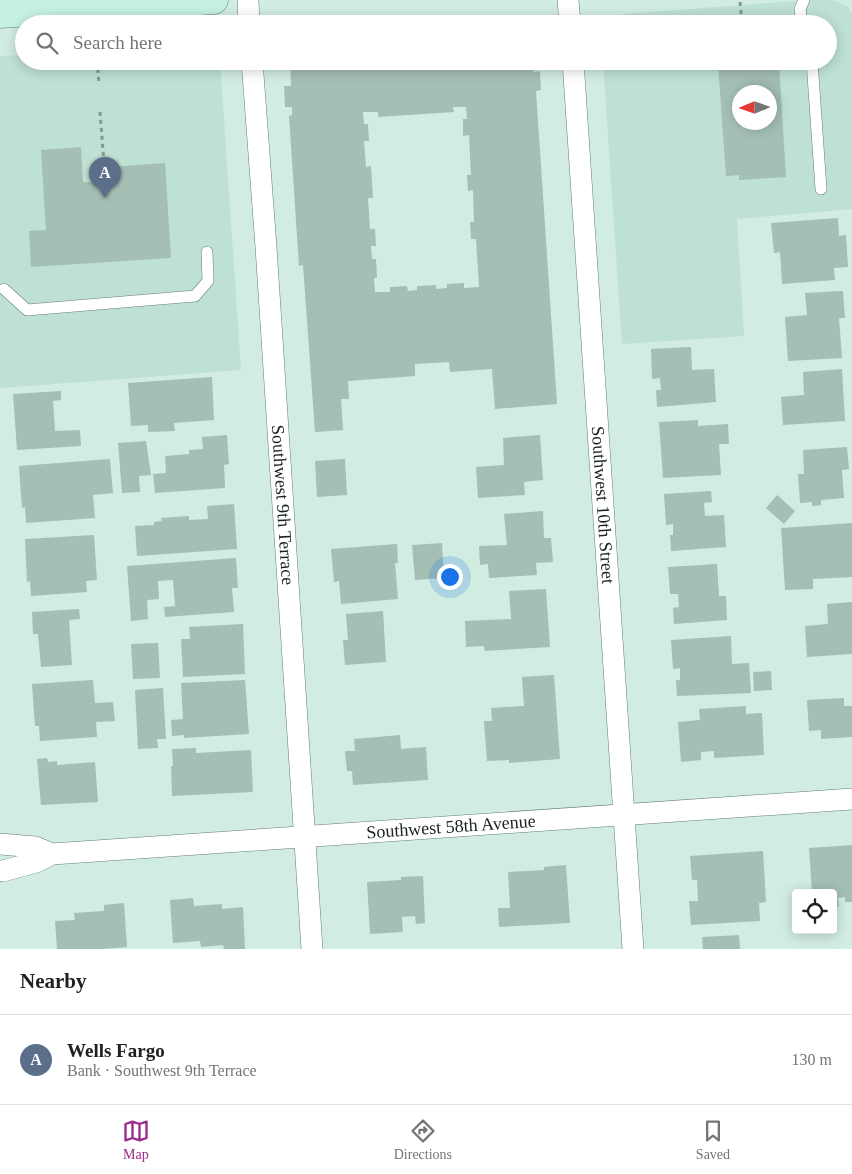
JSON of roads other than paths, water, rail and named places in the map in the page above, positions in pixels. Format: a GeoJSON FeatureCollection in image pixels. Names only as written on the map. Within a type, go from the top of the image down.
{"type":"FeatureCollection","features":[{"type":"Feature","properties":{"kind":"main road"},"geometry":{"type":"LineString","coordinates":[[0,14],[214,0]]}},
{"type":"Feature","properties":{"kind":"street"},"geometry":{"type":"LineString","coordinates":[[248,0],[249,15]]}},
{"type":"Feature","properties":{"kind":"street"},"geometry":{"type":"LineString","coordinates":[[568,0],[569,15]]}},
{"type":"Feature","properties":{"kind":"street","name":"Southwest 9th Terrace"},"geometry":{"type":"LineString","coordinates":[[253,70],[312,949]]}},
{"type":"Feature","properties":{"kind":"street","name":"Southwest 10th Street"},"geometry":{"type":"LineString","coordinates":[[574,70],[633,949]]}},
{"type":"Feature","properties":{"kind":"street","name":"Southwest 58th Avenue"},"geometry":{"type":"LineString","coordinates":[[1,873],[36,862],[52,854],[852,799]]}},
{"type":"Feature","properties":{"kind":"street"},"geometry":{"type":"LineString","coordinates":[[0,844],[6,857],[6,864],[1,873]]}},
{"type":"Feature","properties":{"kind":"street","name":"Southwest 58th Avenue"},"geometry":{"type":"LineString","coordinates":[[0,844],[35,847],[52,854]]}},
{"type":"Feature","properties":{"kind":"lane"},"geometry":{"type":"LineString","coordinates":[[801,15],[800,9],[804,0]]}},
{"type":"Feature","properties":{"kind":"lane"},"geometry":{"type":"LineString","coordinates":[[813,70],[821,189]]}},
{"type":"Feature","properties":{"kind":"lane"},"geometry":{"type":"LineString","coordinates":[[4,289],[27,310],[194,296],[208,281],[207,252]]}},
{"type":"Feature","properties":{"kind":"place","name":"Wells Fargo"},"geometry":{"type":"Point","coordinates":[105,198]}}]}
